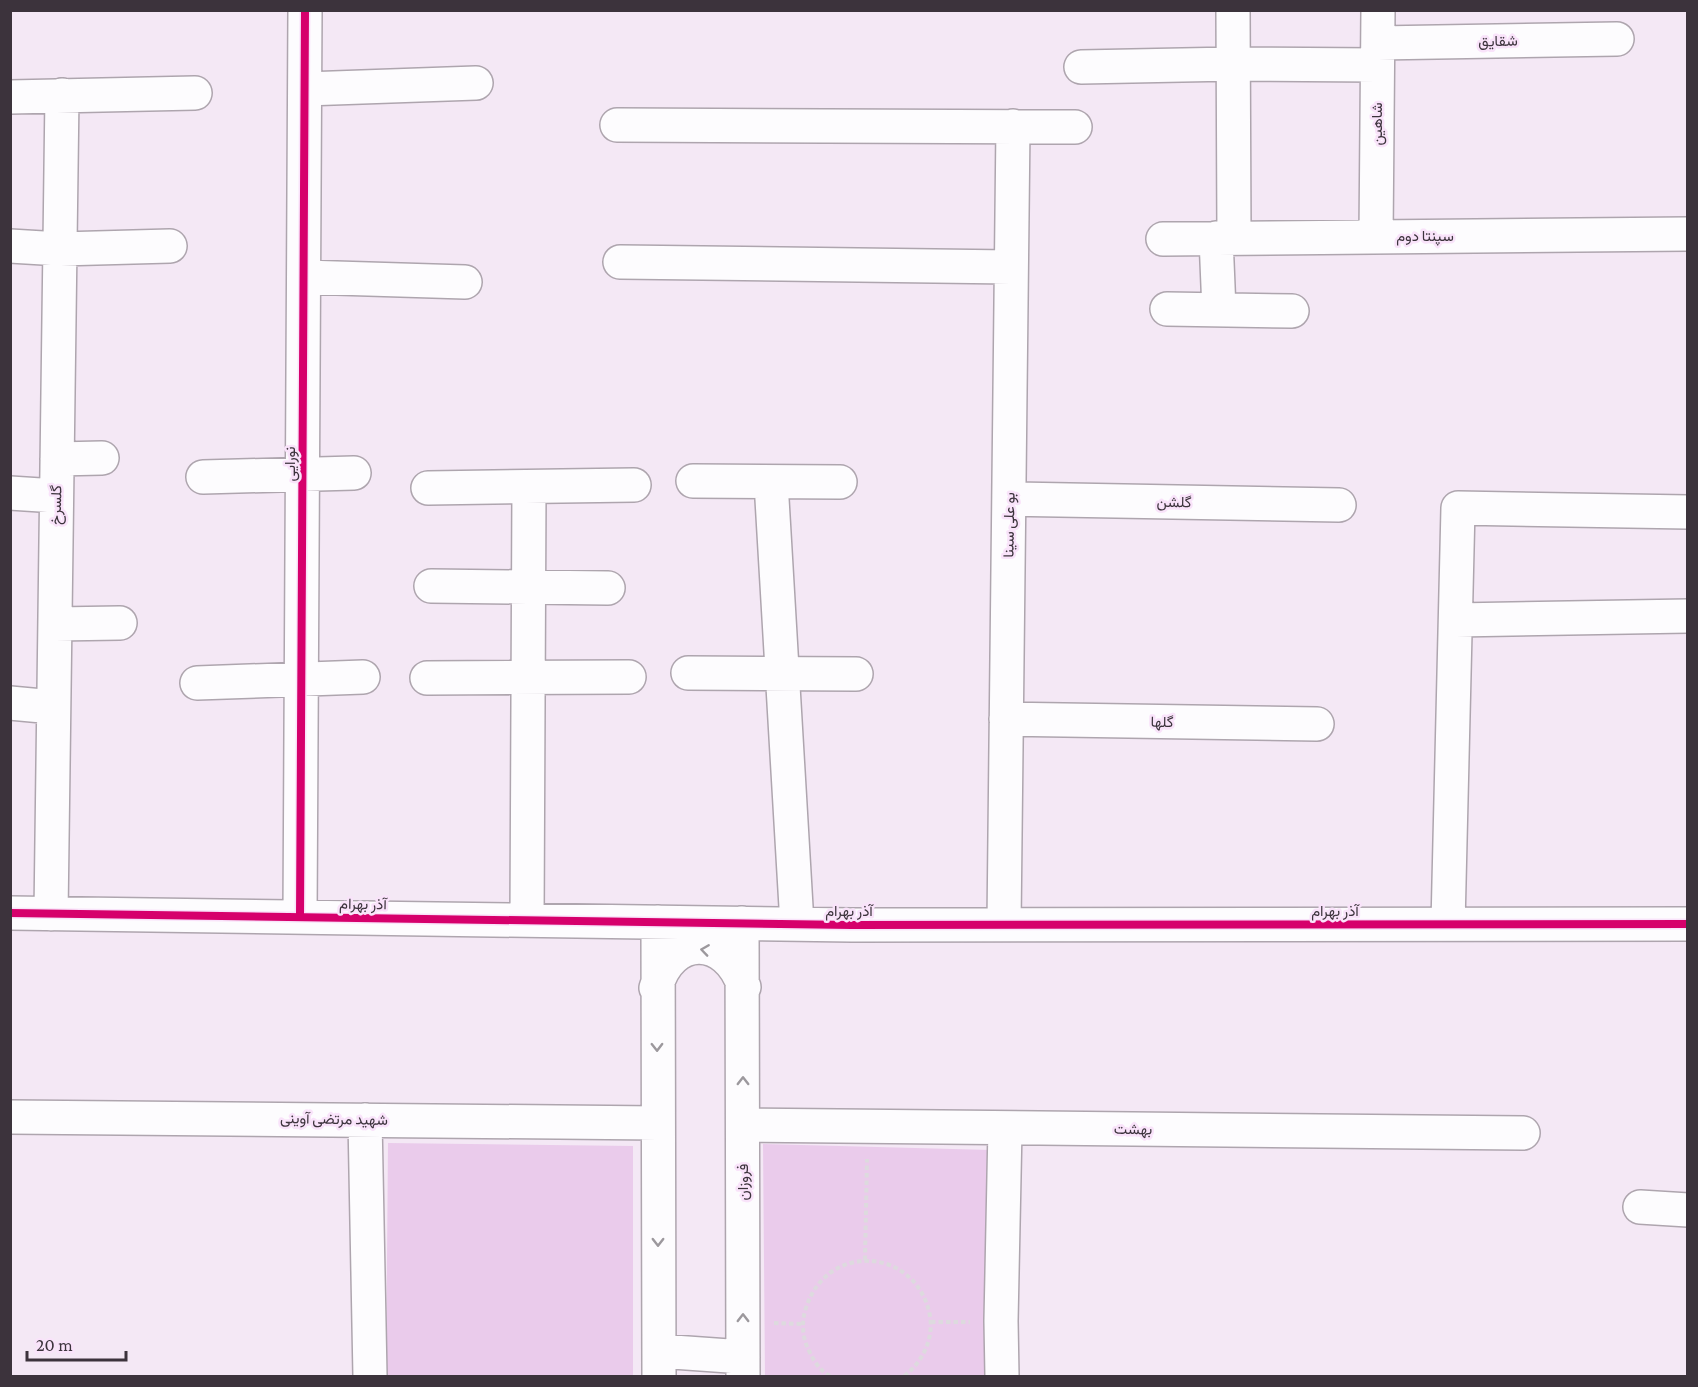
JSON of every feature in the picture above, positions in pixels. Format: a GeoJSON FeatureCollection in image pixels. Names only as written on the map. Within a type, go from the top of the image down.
{"type":"FeatureCollection","features":[{"type":"Feature","properties":{"kind":"street","name":"نورایی"},"geometry":{"type":"LineString","coordinates":[[300,917],[305,10]]}},
{"type":"Feature","properties":{"kind":"street"},"geometry":{"type":"LineString","coordinates":[[1219,310],[1225,238],[1233,64],[1233,10]]}},
{"type":"Feature","properties":{"kind":"street","name":"شاهین"},"geometry":{"type":"LineString","coordinates":[[1376,237],[1378,10]]}},
{"type":"Feature","properties":{"kind":"street","name":"شقایق"},"geometry":{"type":"LineString","coordinates":[[1081,67],[1233,64],[1617,39]]}},
{"type":"Feature","properties":{"kind":"street"},"geometry":{"type":"LineString","coordinates":[[305,89],[476,83]]}},
{"type":"Feature","properties":{"kind":"street"},"geometry":{"type":"LineString","coordinates":[[10,97],[195,93]]}},
{"type":"Feature","properties":{"kind":"street","name":"گلسرخ"},"geometry":{"type":"LineString","coordinates":[[51,914],[62,95]]}},
{"type":"Feature","properties":{"kind":"street"},"geometry":{"type":"LineString","coordinates":[[616,125],[1075,127]]}},
{"type":"Feature","properties":{"kind":"street","name":"بو علی سینا"},"geometry":{"type":"LineString","coordinates":[[1004,924],[1013,126]]}},
{"type":"Feature","properties":{"kind":"street","name":"سپنتا دوم"},"geometry":{"type":"LineString","coordinates":[[1163,239],[1688,234]]}},
{"type":"Feature","properties":{"kind":"street"},"geometry":{"type":"LineString","coordinates":[[10,246],[60,249],[170,246]]}},
{"type":"Feature","properties":{"kind":"street"},"geometry":{"type":"LineString","coordinates":[[620,262],[1011,267]]}},
{"type":"Feature","properties":{"kind":"street"},"geometry":{"type":"LineString","coordinates":[[304,277],[465,282]]}},
{"type":"Feature","properties":{"kind":"street"},"geometry":{"type":"LineString","coordinates":[[1167,309],[1292,311]]}},
{"type":"Feature","properties":{"kind":"street"},"geometry":{"type":"LineString","coordinates":[[57,459],[102,458]]}},
{"type":"Feature","properties":{"kind":"street"},"geometry":{"type":"LineString","coordinates":[[203,477],[354,473]]}},
{"type":"Feature","properties":{"kind":"street"},"geometry":{"type":"LineString","coordinates":[[693,481],[840,482]]}},
{"type":"Feature","properties":{"kind":"street"},"geometry":{"type":"LineString","coordinates":[[771,482],[796,924]]}},
{"type":"Feature","properties":{"kind":"street"},"geometry":{"type":"LineString","coordinates":[[428,488],[634,485]]}},
{"type":"Feature","properties":{"kind":"street"},"geometry":{"type":"LineString","coordinates":[[527,920],[529,488]]}},
{"type":"Feature","properties":{"kind":"street"},"geometry":{"type":"LineString","coordinates":[[10,493],[56,496]]}},
{"type":"Feature","properties":{"kind":"street","name":"گلشن"},"geometry":{"type":"LineString","coordinates":[[1009,499],[1339,505]]}},
{"type":"Feature","properties":{"kind":"street"},"geometry":{"type":"LineString","coordinates":[[1448,924],[1458,508],[1688,512]]}},
{"type":"Feature","properties":{"kind":"street"},"geometry":{"type":"LineString","coordinates":[[431,586],[608,588]]}},
{"type":"Feature","properties":{"kind":"street"},"geometry":{"type":"LineString","coordinates":[[1456,620],[1688,616]]}},
{"type":"Feature","properties":{"kind":"street"},"geometry":{"type":"LineString","coordinates":[[55,624],[120,623]]}},
{"type":"Feature","properties":{"kind":"street"},"geometry":{"type":"LineString","coordinates":[[688,674],[856,674]]}},
{"type":"Feature","properties":{"kind":"street"},"geometry":{"type":"LineString","coordinates":[[197,683],[363,677]]}},
{"type":"Feature","properties":{"kind":"street"},"geometry":{"type":"LineString","coordinates":[[427,678],[629,677]]}},
{"type":"Feature","properties":{"kind":"street"},"geometry":{"type":"LineString","coordinates":[[10,703],[53,707]]}},
{"type":"Feature","properties":{"kind":"street","name":"گلها"},"geometry":{"type":"LineString","coordinates":[[1006,719],[1317,724]]}},
{"type":"Feature","properties":{"kind":"street","name":"آذر بهرام"},"geometry":{"type":"LineString","coordinates":[[10,913],[796,924],[1688,924]]}},
{"type":"Feature","properties":{"kind":"street"},"geometry":{"type":"LineString","coordinates":[[658,922],[656,988],[659,1364],[743,1367]]}},
{"type":"Feature","properties":{"kind":"street","name":"فروزان"},"geometry":{"type":"LineString","coordinates":[[742,923],[744,987],[743,1367]]}},
{"type":"Feature","properties":{"kind":"street"},"geometry":{"type":"LineString","coordinates":[[656,988],[660,974],[668,962],[678,953],[692,948],[706,948],[720,952],[731,961],[744,987]]}},
{"type":"Feature","properties":{"kind":"street","name":"شهید مرتضی آوینی"},"geometry":{"type":"LineString","coordinates":[[10,1117],[658,1123]]}},
{"type":"Feature","properties":{"kind":"street"},"geometry":{"type":"LineString","coordinates":[[365,1120],[370,1377]]}},
{"type":"Feature","properties":{"kind":"street","name":"بهشت"},"geometry":{"type":"LineString","coordinates":[[743,1125],[1523,1133]]}},
{"type":"Feature","properties":{"kind":"street"},"geometry":{"type":"LineString","coordinates":[[1002,1377],[1005,1128]]}},
{"type":"Feature","properties":{"kind":"street"},"geometry":{"type":"LineString","coordinates":[[1640,1207],[1688,1210]]}},
{"type":"Feature","properties":{"kind":"path"},"geometry":{"type":"LineString","coordinates":[[865,1260],[868,1126]]}},
{"type":"Feature","properties":{"kind":"path"},"geometry":{"type":"LineString","coordinates":[[830,1377],[812,1357],[804,1336],[803,1315],[810,1294],[824,1276],[843,1265],[865,1260],[885,1263],[903,1272],[918,1285],[927,1302],[931,1322],[929,1342],[920,1360],[904,1377]]}},
{"type":"Feature","properties":{"kind":"path"},"geometry":{"type":"LineString","coordinates":[[764,1323],[803,1324]]}},
{"type":"Feature","properties":{"kind":"shaded area"},"geometry":{"type":"Polygon","coordinates":[[[388,1143],[633,1146],[633,1376],[386,1376],[388,1143]]]}},
{"type":"Feature","properties":{"kind":"shaded area"},"geometry":{"type":"Polygon","coordinates":[[[763,1144],[991,1150],[989,1376],[765,1376],[763,1144]]]}},
{"type":"Feature","properties":{"kind":"cycle path"},"geometry":{"type":"LineString","coordinates":[[300,917],[305,10]]}},
{"type":"Feature","properties":{"kind":"cycle path"},"geometry":{"type":"LineString","coordinates":[[10,913],[852,925],[1688,924]]}}]}
